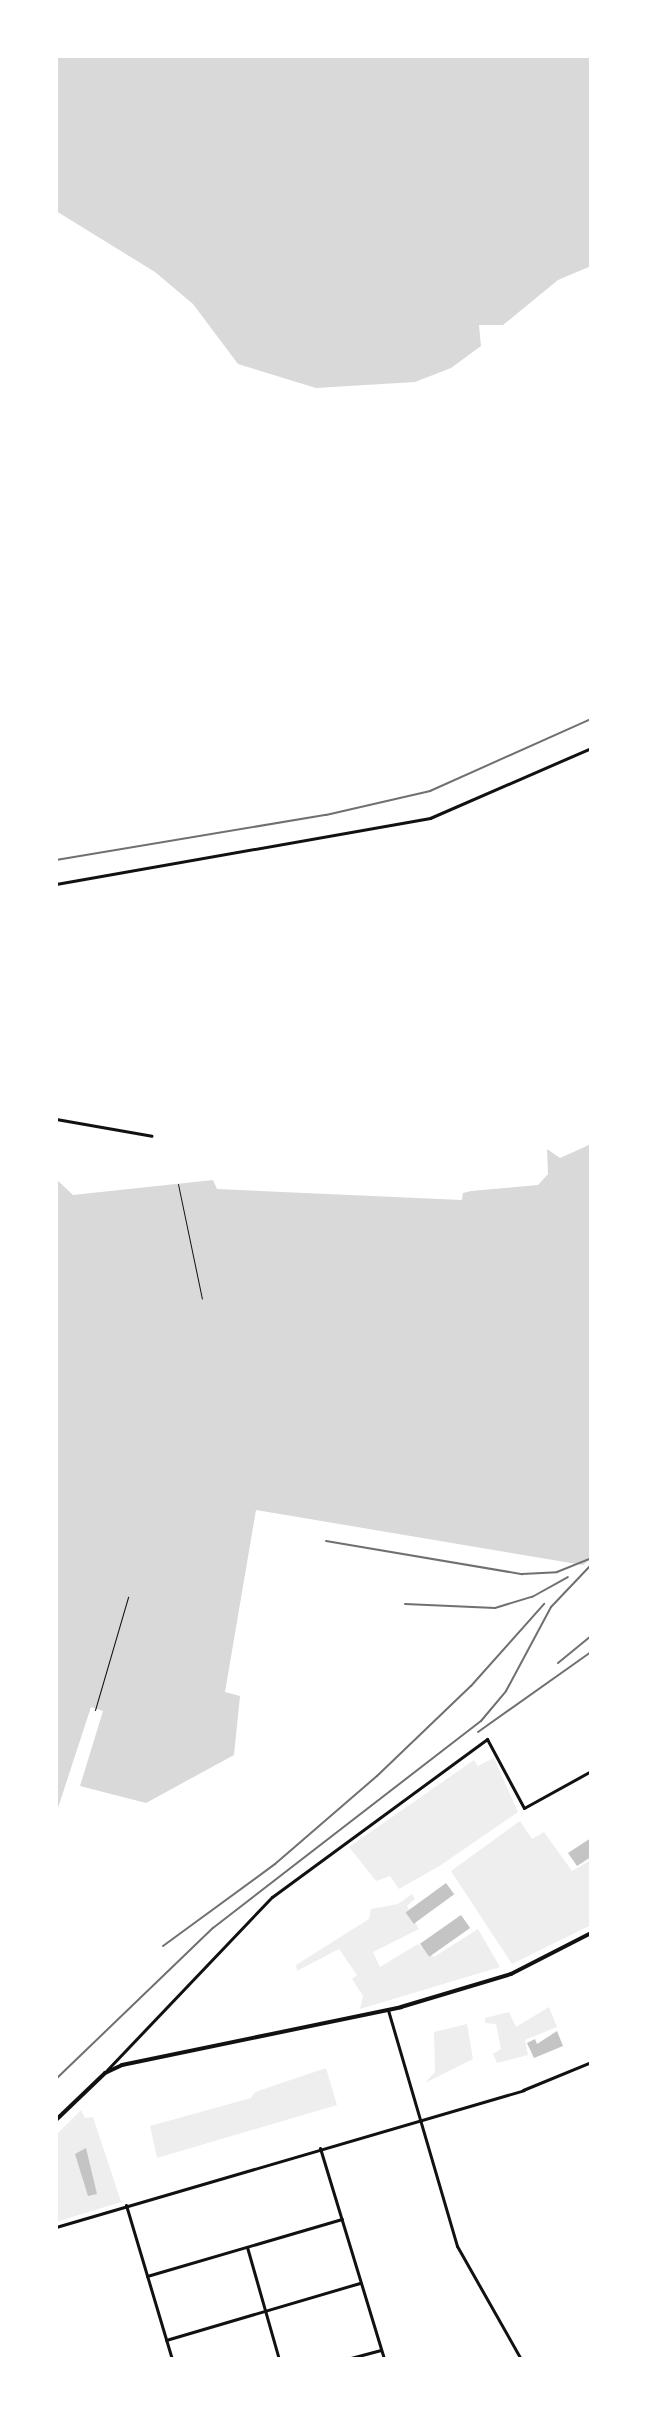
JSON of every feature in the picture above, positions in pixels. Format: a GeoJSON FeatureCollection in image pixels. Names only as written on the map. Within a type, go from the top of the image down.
{"type":"FeatureCollection","features":[{"type":"Feature","properties":{"kind":"main road"},"geometry":{"type":"LineString","coordinates":[[56,2120],[105,2073],[122,2065],[388,2010],[511,1974],[591,1933]]}},
{"type":"Feature","properties":{"kind":"street"},"geometry":{"type":"LineString","coordinates":[[56,884],[430,818],[591,748]]}},
{"type":"Feature","properties":{"kind":"street"},"geometry":{"type":"LineString","coordinates":[[56,1119],[152,1136]]}},
{"type":"Feature","properties":{"kind":"street"},"geometry":{"type":"LineString","coordinates":[[105,2073],[272,1897],[487,1739],[524,1808],[591,1771]]}},
{"type":"Feature","properties":{"kind":"street"},"geometry":{"type":"LineString","coordinates":[[388,2010],[457,2246],[521,2359]]}},
{"type":"Feature","properties":{"kind":"street"},"geometry":{"type":"LineString","coordinates":[[56,2227],[523,2090],[591,2062]]}},
{"type":"Feature","properties":{"kind":"street"},"geometry":{"type":"LineString","coordinates":[[320,2148],[384,2359]]}},
{"type":"Feature","properties":{"kind":"street"},"geometry":{"type":"LineString","coordinates":[[126,2204],[172,2359]]}},
{"type":"Feature","properties":{"kind":"street"},"geometry":{"type":"LineString","coordinates":[[147,2276],[342,2219]]}},
{"type":"Feature","properties":{"kind":"street"},"geometry":{"type":"LineString","coordinates":[[247,2247],[279,2359]]}},
{"type":"Feature","properties":{"kind":"street"},"geometry":{"type":"LineString","coordinates":[[166,2340],[360,2283]]}},
{"type":"Feature","properties":{"kind":"street"},"geometry":{"type":"LineString","coordinates":[[347,2359],[381,2350]]}},
{"type":"Feature","properties":{"kind":"path"},"geometry":{"type":"LineString","coordinates":[[178,1184],[202,1299]]}},
{"type":"Feature","properties":{"kind":"path"},"geometry":{"type":"LineString","coordinates":[[95,1710],[128,1597]]}},
{"type":"Feature","properties":{"kind":"shaded area"},"geometry":{"type":"Polygon","coordinates":[[[56,56],[591,56],[591,266],[558,280],[503,325],[479,325],[481,346],[451,368],[415,382],[316,388],[238,364],[193,304],[155,272],[56,211],[56,56]]]}},
{"type":"Feature","properties":{"kind":"shaded area"},"geometry":{"type":"Polygon","coordinates":[[[591,1144],[591,1559],[583,1565],[256,1510],[225,1692],[240,1696],[234,1755],[146,1803],[80,1786],[103,1711],[91,1707],[56,1814],[56,1179],[73,1195],[213,1180],[217,1189],[462,1200],[463,1193],[471,1191],[538,1185],[548,1174],[547,1149],[560,1158],[591,1144]]]}},
{"type":"Feature","properties":{"kind":"shaded area"},"geometry":{"type":"Polygon","coordinates":[[[494,1758],[518,1812],[441,1865],[399,1889],[390,1876],[376,1881],[349,1847],[474,1760],[478,1766],[494,1758]]]}},
{"type":"Feature","properties":{"kind":"shaded area"},"geometry":{"type":"Polygon","coordinates":[[[520,1821],[532,1839],[544,1832],[572,1871],[591,1860],[591,1925],[512,1964],[451,1871],[520,1821]]]}},
{"type":"Feature","properties":{"kind":"shaded area"},"geometry":{"type":"Polygon","coordinates":[[[412,1894],[415,1899],[407,1906],[419,1929],[373,1952],[380,1967],[418,1944],[434,1957],[478,1929],[500,1967],[360,2009],[363,1996],[352,1979],[357,1975],[339,1949],[297,1971],[296,1965],[369,1919],[371,1909],[398,1904],[412,1894]]]}},
{"type":"Feature","properties":{"kind":"shaded area"},"geometry":{"type":"Polygon","coordinates":[[[549,2007],[557,2027],[525,2040],[528,2055],[497,2063],[493,2054],[501,2049],[496,2024],[485,2023],[485,2018],[509,2012],[516,2027],[549,2007]]]}},
{"type":"Feature","properties":{"kind":"shaded area"},"geometry":{"type":"Polygon","coordinates":[[[467,2024],[473,2059],[425,2083],[435,2072],[434,2032],[467,2024]]]}},
{"type":"Feature","properties":{"kind":"shaded area"},"geometry":{"type":"Polygon","coordinates":[[[326,2068],[337,2105],[157,2158],[150,2126],[251,2098],[255,2092],[326,2068]]]}},
{"type":"Feature","properties":{"kind":"shaded area"},"geometry":{"type":"Polygon","coordinates":[[[81,2110],[85,2118],[93,2117],[121,2202],[56,2222],[56,2135],[81,2110]]]}},
{"type":"Feature","properties":{"kind":"building"},"geometry":{"type":"Polygon","coordinates":[[[591,1838],[591,1857],[577,1866],[568,1853],[591,1838]]]}},
{"type":"Feature","properties":{"kind":"building"},"geometry":{"type":"Polygon","coordinates":[[[446,1883],[454,1894],[414,1924],[406,1912],[446,1883]]]}},
{"type":"Feature","properties":{"kind":"building"},"geometry":{"type":"Polygon","coordinates":[[[461,1915],[470,1928],[429,1957],[420,1944],[461,1915]]]}},
{"type":"Feature","properties":{"kind":"building"},"geometry":{"type":"Polygon","coordinates":[[[557,2031],[563,2046],[534,2058],[527,2043],[535,2039],[537,2044],[557,2031]]]}},
{"type":"Feature","properties":{"kind":"building"},"geometry":{"type":"Polygon","coordinates":[[[86,2148],[97,2194],[88,2196],[75,2154],[86,2148]]]}},
{"type":"Feature","properties":{"kind":"railway"},"geometry":{"type":"LineString","coordinates":[[56,860],[326,815],[430,791],[591,719]]}},
{"type":"Feature","properties":{"kind":"railway"},"geometry":{"type":"LineString","coordinates":[[326,1541],[522,1574],[557,1572],[589,1559]]}},
{"type":"Feature","properties":{"kind":"railway"},"geometry":{"type":"LineString","coordinates":[[56,2079],[213,1928],[481,1721],[506,1691],[551,1607],[591,1565]]}},
{"type":"Feature","properties":{"kind":"railway"},"geometry":{"type":"LineString","coordinates":[[405,1604],[495,1608],[532,1597],[568,1577]]}},
{"type":"Feature","properties":{"kind":"railway"},"geometry":{"type":"LineString","coordinates":[[163,1946],[275,1864],[377,1776],[471,1686],[544,1604]]}},
{"type":"Feature","properties":{"kind":"railway"},"geometry":{"type":"LineString","coordinates":[[558,1663],[591,1636]]}},
{"type":"Feature","properties":{"kind":"railway"},"geometry":{"type":"LineString","coordinates":[[478,1732],[591,1652]]}}]}
